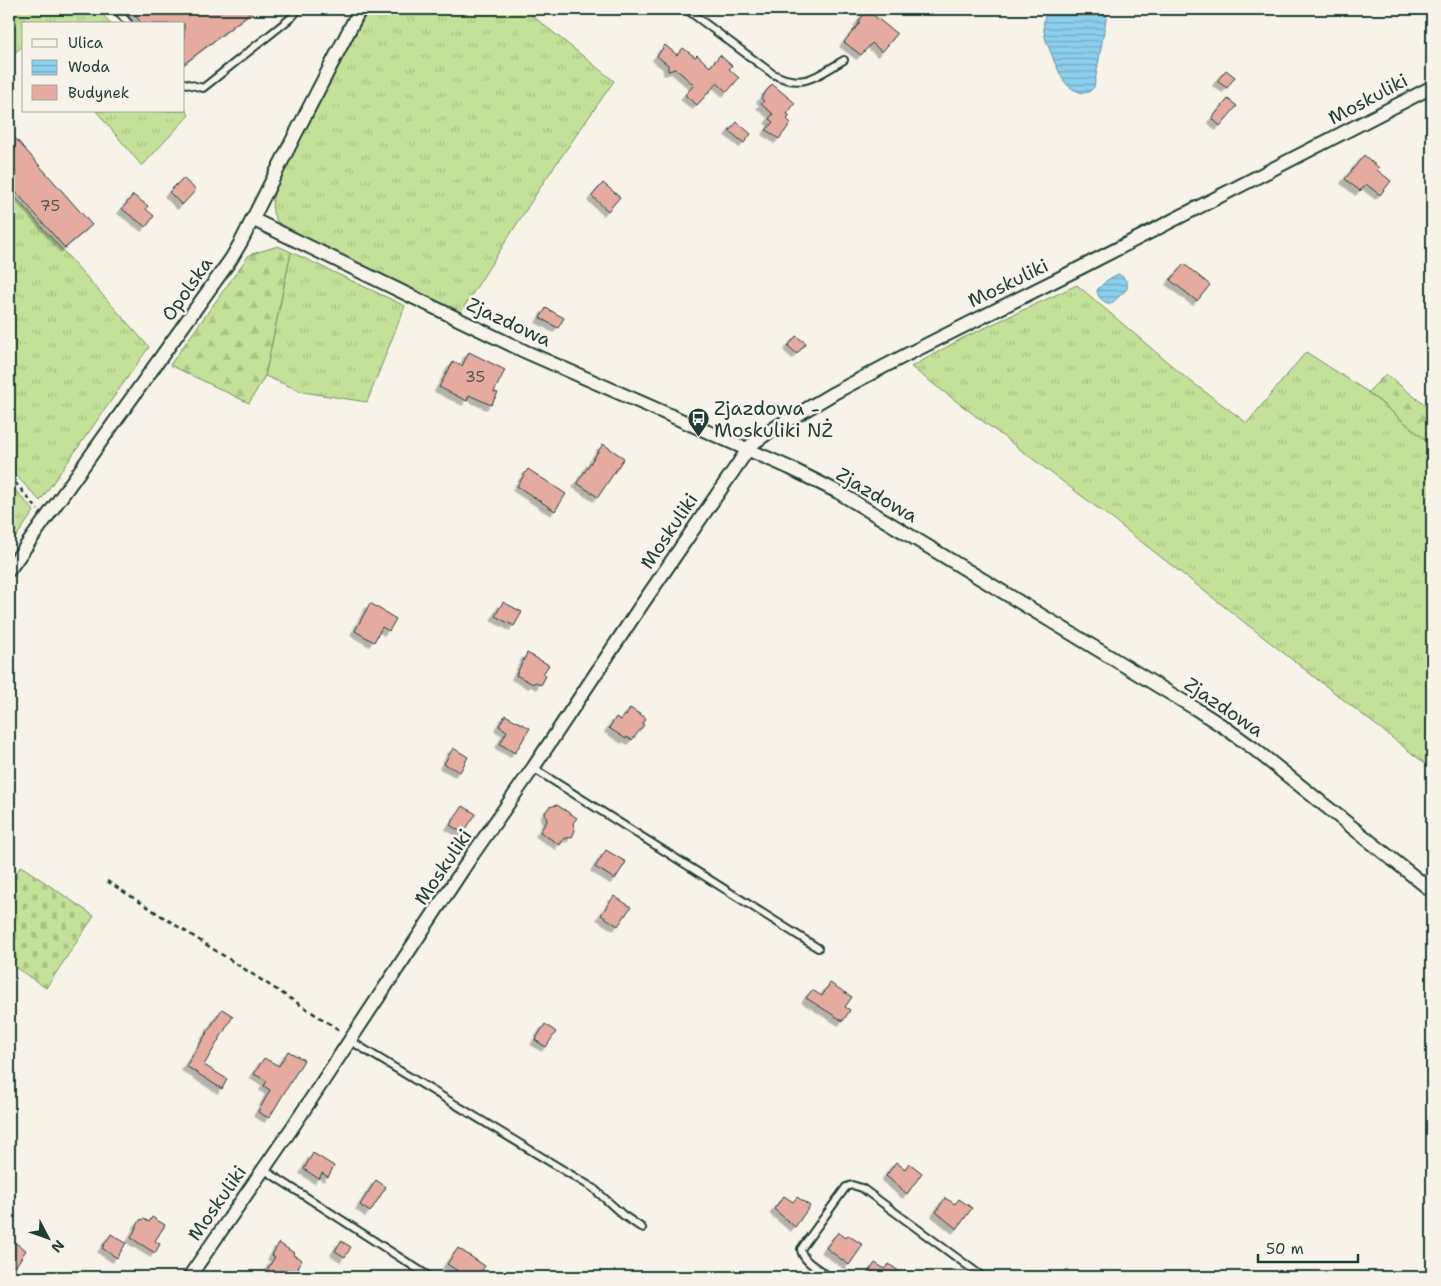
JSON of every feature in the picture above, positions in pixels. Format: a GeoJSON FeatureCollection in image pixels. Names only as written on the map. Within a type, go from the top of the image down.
{"type":"FeatureCollection","features":[{"type":"Feature","properties":{"kind":"street","name":"Opolska"},"geometry":{"type":"LineString","coordinates":[[9,570],[222,272],[241,242],[360,9]]}},
{"type":"Feature","properties":{"kind":"street","name":"Moskuliki"},"geometry":{"type":"LineString","coordinates":[[189,1277],[473,854],[533,768],[636,612],[747,450],[756,440],[865,376],[1082,268],[1432,87]]}},
{"type":"Feature","properties":{"kind":"street","name":"Zjazdowa"},"geometry":{"type":"LineString","coordinates":[[252,219],[502,341],[790,468],[851,499],[1196,709],[1252,748],[1432,891]]}},
{"type":"Feature","properties":{"kind":"lane"},"geometry":{"type":"LineString","coordinates":[[116,9],[127,22]]}},
{"type":"Feature","properties":{"kind":"lane"},"geometry":{"type":"LineString","coordinates":[[185,83],[203,88],[292,17],[298,9]]}},
{"type":"Feature","properties":{"kind":"lane"},"geometry":{"type":"LineString","coordinates":[[686,9],[773,74],[784,80],[809,80],[844,60]]}},
{"type":"Feature","properties":{"kind":"lane"},"geometry":{"type":"LineString","coordinates":[[533,768],[818,948]]}},
{"type":"Feature","properties":{"kind":"lane"},"geometry":{"type":"LineString","coordinates":[[350,1038],[593,1188],[623,1215],[642,1228]]}},
{"type":"Feature","properties":{"kind":"lane"},"geometry":{"type":"LineString","coordinates":[[263,1169],[430,1277]]}},
{"type":"Feature","properties":{"kind":"lane"},"geometry":{"type":"LineString","coordinates":[[830,1277],[806,1259],[801,1254],[801,1249],[846,1186],[852,1185],[862,1188],[983,1277]]}},
{"type":"Feature","properties":{"kind":"path"},"geometry":{"type":"LineString","coordinates":[[9,476],[47,517]]}},
{"type":"Feature","properties":{"kind":"path"},"geometry":{"type":"LineString","coordinates":[[108,880],[350,1038]]}},
{"type":"Feature","properties":{"kind":"green space"},"geometry":{"type":"Polygon","coordinates":[[[9,9],[98,9],[109,22],[22,22],[22,47],[9,58],[9,9]]]}},
{"type":"Feature","properties":{"kind":"green space"},"geometry":{"type":"Polygon","coordinates":[[[369,9],[524,9],[614,81],[545,180],[460,313],[287,229],[279,223],[273,212],[273,199],[281,175],[369,9]]]}},
{"type":"Feature","properties":{"kind":"green space"},"geometry":{"type":"Polygon","coordinates":[[[185,109],[189,115],[142,166],[97,112],[185,112],[185,109]]]}},
{"type":"Feature","properties":{"kind":"green space"},"geometry":{"type":"Polygon","coordinates":[[[9,190],[149,347],[40,501],[9,468],[9,190]]]}},
{"type":"Feature","properties":{"kind":"green space"},"geometry":{"type":"Polygon","coordinates":[[[278,246],[291,252],[265,376],[249,403],[170,365],[249,255],[278,246]]]}},
{"type":"Feature","properties":{"kind":"green space"},"geometry":{"type":"Polygon","coordinates":[[[291,252],[405,306],[367,402],[303,392],[265,376],[291,252]]]}},
{"type":"Feature","properties":{"kind":"green space"},"geometry":{"type":"Polygon","coordinates":[[[1077,285],[1185,377],[1247,423],[1306,352],[1368,392],[1432,445],[1432,769],[1111,518],[911,367],[963,338],[1077,285]]]}},
{"type":"Feature","properties":{"kind":"green space"},"geometry":{"type":"Polygon","coordinates":[[[1386,374],[1432,411],[1432,445],[1368,392],[1386,374]]]}},
{"type":"Feature","properties":{"kind":"green space"},"geometry":{"type":"Polygon","coordinates":[[[9,483],[34,511],[9,547],[9,483]]]}},
{"type":"Feature","properties":{"kind":"green space"},"geometry":{"type":"Polygon","coordinates":[[[21,866],[94,916],[46,988],[9,963],[9,884],[21,866]]]}},
{"type":"Feature","properties":{"kind":"water"},"geometry":{"type":"Polygon","coordinates":[[[1048,9],[1108,9],[1094,87],[1086,93],[1068,86],[1054,61],[1044,28],[1044,20],[1048,9]]]}},
{"type":"Feature","properties":{"kind":"water"},"geometry":{"type":"Polygon","coordinates":[[[1118,274],[1126,280],[1127,289],[1111,304],[1103,301],[1097,290],[1107,280],[1118,274]]]}},
{"type":"Feature","properties":{"kind":"building"},"geometry":{"type":"Polygon","coordinates":[[[130,9],[255,9],[185,63],[185,22],[140,22],[130,9]]]}},
{"type":"Feature","properties":{"kind":"building"},"geometry":{"type":"Polygon","coordinates":[[[867,10],[897,34],[882,52],[872,43],[861,55],[844,42],[859,24],[867,10]]]}},
{"type":"Feature","properties":{"kind":"building"},"geometry":{"type":"Polygon","coordinates":[[[665,45],[677,55],[683,48],[695,57],[697,55],[710,67],[720,55],[732,66],[729,69],[739,78],[727,92],[717,83],[697,105],[685,95],[694,85],[676,69],[668,71],[668,65],[657,56],[665,45]]]}},
{"type":"Feature","properties":{"kind":"building"},"geometry":{"type":"Polygon","coordinates":[[[1226,70],[1235,77],[1227,88],[1217,81],[1226,70]]]}},
{"type":"Feature","properties":{"kind":"building"},"geometry":{"type":"Polygon","coordinates":[[[772,84],[795,103],[787,114],[790,116],[787,119],[791,123],[779,139],[766,130],[773,122],[769,119],[773,114],[761,104],[764,101],[761,98],[772,84]]]}},
{"type":"Feature","properties":{"kind":"building"},"geometry":{"type":"Polygon","coordinates":[[[1228,99],[1237,106],[1220,126],[1212,118],[1228,99]]]}},
{"type":"Feature","properties":{"kind":"building"},"geometry":{"type":"Polygon","coordinates":[[[737,122],[751,134],[744,143],[729,131],[737,122]]]}},
{"type":"Feature","properties":{"kind":"building"},"geometry":{"type":"Polygon","coordinates":[[[9,131],[92,225],[65,248],[9,184],[9,131]]]}},
{"type":"Feature","properties":{"kind":"building"},"geometry":{"type":"Polygon","coordinates":[[[1364,155],[1379,168],[1377,170],[1391,181],[1380,195],[1366,184],[1360,191],[1345,179],[1364,155]]]}},
{"type":"Feature","properties":{"kind":"building"},"geometry":{"type":"Polygon","coordinates":[[[183,178],[196,190],[182,205],[169,192],[183,178]]]}},
{"type":"Feature","properties":{"kind":"building"},"geometry":{"type":"Polygon","coordinates":[[[603,183],[620,197],[608,211],[592,196],[603,183]]]}},
{"type":"Feature","properties":{"kind":"building"},"geometry":{"type":"Polygon","coordinates":[[[133,195],[148,206],[146,209],[154,216],[146,227],[122,209],[133,195]]]}},
{"type":"Feature","properties":{"kind":"building"},"geometry":{"type":"Polygon","coordinates":[[[1184,264],[1210,285],[1197,301],[1170,280],[1184,264]]]}},
{"type":"Feature","properties":{"kind":"building"},"geometry":{"type":"Polygon","coordinates":[[[546,308],[564,318],[558,328],[540,318],[546,308]]]}},
{"type":"Feature","properties":{"kind":"building"},"geometry":{"type":"Polygon","coordinates":[[[796,336],[806,343],[797,354],[788,346],[796,336]]]}},
{"type":"Feature","properties":{"kind":"building"},"geometry":{"type":"Polygon","coordinates":[[[469,352],[505,370],[494,392],[498,393],[491,405],[469,395],[467,401],[439,387],[453,362],[462,366],[469,352]]]}},
{"type":"Feature","properties":{"kind":"building"},"geometry":{"type":"Polygon","coordinates":[[[603,444],[624,458],[598,497],[577,483],[603,444]]]}},
{"type":"Feature","properties":{"kind":"building"},"geometry":{"type":"Polygon","coordinates":[[[528,469],[566,494],[555,511],[517,486],[528,469]]]}},
{"type":"Feature","properties":{"kind":"building"},"geometry":{"type":"Polygon","coordinates":[[[503,602],[522,612],[514,626],[495,616],[503,602]]]}},
{"type":"Feature","properties":{"kind":"building"},"geometry":{"type":"Polygon","coordinates":[[[370,603],[396,619],[389,631],[382,627],[374,642],[355,631],[370,603]]]}},
{"type":"Feature","properties":{"kind":"building"},"geometry":{"type":"Polygon","coordinates":[[[527,653],[549,665],[543,674],[546,676],[541,685],[535,682],[533,684],[516,675],[527,653]]]}},
{"type":"Feature","properties":{"kind":"building"},"geometry":{"type":"Polygon","coordinates":[[[630,708],[646,718],[642,724],[644,725],[632,740],[627,737],[626,739],[609,728],[616,717],[621,720],[626,716],[630,708]]]}},
{"type":"Feature","properties":{"kind":"building"},"geometry":{"type":"Polygon","coordinates":[[[505,715],[530,728],[515,753],[500,744],[507,731],[499,726],[505,715]]]}},
{"type":"Feature","properties":{"kind":"building"},"geometry":{"type":"Polygon","coordinates":[[[453,748],[468,757],[460,772],[444,764],[453,748]]]}},
{"type":"Feature","properties":{"kind":"building"},"geometry":{"type":"Polygon","coordinates":[[[557,805],[577,818],[573,823],[575,831],[572,837],[563,839],[560,845],[540,832],[547,821],[545,813],[549,807],[557,805]]]}},
{"type":"Feature","properties":{"kind":"building"},"geometry":{"type":"Polygon","coordinates":[[[463,806],[476,814],[463,833],[450,825],[463,806]]]}},
{"type":"Feature","properties":{"kind":"building"},"geometry":{"type":"Polygon","coordinates":[[[606,850],[626,862],[615,879],[595,867],[606,850]]]}},
{"type":"Feature","properties":{"kind":"building"},"geometry":{"type":"Polygon","coordinates":[[[614,896],[631,907],[618,926],[601,915],[614,896]]]}},
{"type":"Feature","properties":{"kind":"building"},"geometry":{"type":"Polygon","coordinates":[[[830,983],[852,997],[845,1007],[850,1010],[843,1021],[806,998],[812,990],[822,996],[830,983]]]}},
{"type":"Feature","properties":{"kind":"building"},"geometry":{"type":"Polygon","coordinates":[[[222,1009],[233,1016],[204,1065],[227,1079],[222,1089],[186,1066],[222,1009]]]}},
{"type":"Feature","properties":{"kind":"building"},"geometry":{"type":"Polygon","coordinates":[[[545,1024],[556,1032],[546,1047],[535,1040],[545,1024]]]}},
{"type":"Feature","properties":{"kind":"building"},"geometry":{"type":"Polygon","coordinates":[[[288,1051],[304,1060],[269,1118],[258,1112],[270,1090],[264,1086],[267,1081],[254,1074],[264,1058],[279,1066],[288,1051]]]}},
{"type":"Feature","properties":{"kind":"building"},"geometry":{"type":"Polygon","coordinates":[[[313,1153],[334,1166],[328,1177],[322,1173],[319,1179],[304,1169],[313,1153]]]}},
{"type":"Feature","properties":{"kind":"building"},"geometry":{"type":"Polygon","coordinates":[[[896,1162],[905,1169],[909,1163],[922,1173],[907,1194],[886,1176],[896,1162]]]}},
{"type":"Feature","properties":{"kind":"building"},"geometry":{"type":"Polygon","coordinates":[[[376,1180],[386,1187],[370,1212],[360,1205],[376,1180]]]}},
{"type":"Feature","properties":{"kind":"building"},"geometry":{"type":"Polygon","coordinates":[[[784,1196],[793,1202],[797,1197],[810,1206],[795,1227],[774,1209],[784,1196]]]}},
{"type":"Feature","properties":{"kind":"building"},"geometry":{"type":"Polygon","coordinates":[[[945,1198],[955,1204],[959,1199],[972,1208],[957,1229],[936,1212],[945,1198]]]}},
{"type":"Feature","properties":{"kind":"building"},"geometry":{"type":"Polygon","coordinates":[[[152,1217],[165,1225],[155,1241],[160,1244],[155,1253],[131,1238],[140,1220],[144,1219],[149,1222],[152,1217]]]}},
{"type":"Feature","properties":{"kind":"building"},"geometry":{"type":"Polygon","coordinates":[[[838,1232],[846,1238],[848,1235],[863,1245],[849,1265],[826,1248],[838,1232]]]}},
{"type":"Feature","properties":{"kind":"building"},"geometry":{"type":"Polygon","coordinates":[[[111,1234],[126,1243],[117,1258],[102,1248],[111,1234]]]}},
{"type":"Feature","properties":{"kind":"building"},"geometry":{"type":"Polygon","coordinates":[[[9,1239],[26,1250],[9,1277],[9,1239]]]}},
{"type":"Feature","properties":{"kind":"building"},"geometry":{"type":"Polygon","coordinates":[[[341,1241],[351,1247],[345,1257],[335,1251],[341,1241]]]}},
{"type":"Feature","properties":{"kind":"building"},"geometry":{"type":"Polygon","coordinates":[[[279,1243],[302,1260],[293,1277],[275,1277],[268,1273],[268,1268],[275,1257],[272,1255],[279,1243]]]}},
{"type":"Feature","properties":{"kind":"building"},"geometry":{"type":"Polygon","coordinates":[[[458,1248],[485,1266],[477,1277],[467,1277],[447,1264],[458,1248]]]}},
{"type":"Feature","properties":{"kind":"building"},"geometry":{"type":"Polygon","coordinates":[[[875,1263],[885,1269],[889,1264],[907,1277],[865,1277],[875,1263]]]}},
{"type":"Feature","properties":{"kind":"place","name":"Zjazdowa - Moskuliki NŻ"},"geometry":{"type":"Point","coordinates":[698,438]}}]}
